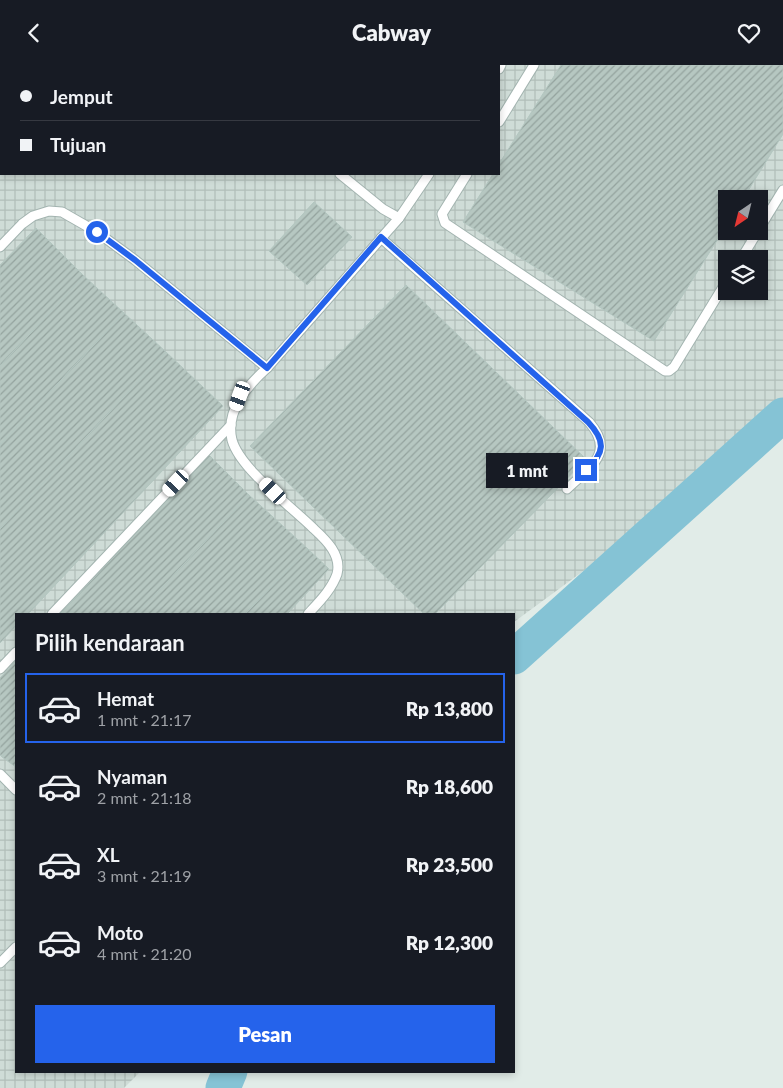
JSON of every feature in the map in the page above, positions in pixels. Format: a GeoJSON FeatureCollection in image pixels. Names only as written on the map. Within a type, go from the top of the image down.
{"type":"FeatureCollection","features":[{"type":"Feature","properties":{"kind":"lane"},"geometry":{"type":"LineString","coordinates":[[500,120],[534,65]]}},
{"type":"Feature","properties":{"kind":"lane"},"geometry":{"type":"LineString","coordinates":[[341,175],[383,209],[399,218]]}},
{"type":"Feature","properties":{"kind":"lane"},"geometry":{"type":"LineString","coordinates":[[309,613],[330,588],[337,573],[337,557],[328,542],[251,468],[240,455],[232,441],[231,425],[240,396],[399,218],[427,175]]}},
{"type":"Feature","properties":{"kind":"lane"},"geometry":{"type":"LineString","coordinates":[[466,175],[442,214],[445,223],[665,371],[669,371],[674,367],[718,295]]}},
{"type":"Feature","properties":{"kind":"lane"},"geometry":{"type":"LineString","coordinates":[[768,214],[783,190]]}},
{"type":"Feature","properties":{"kind":"lane"},"geometry":{"type":"LineString","coordinates":[[0,247],[22,224],[33,216],[49,211],[62,212],[97,232],[135,260],[267,368]]}},
{"type":"Feature","properties":{"kind":"lane"},"geometry":{"type":"LineString","coordinates":[[381,237],[597,431],[601,446],[596,461],[567,489]]}},
{"type":"Feature","properties":{"kind":"lane"},"geometry":{"type":"LineString","coordinates":[[53,613],[231,425]]}},
{"type":"Feature","properties":{"kind":"lane"},"geometry":{"type":"LineString","coordinates":[[0,669],[15,653]]}},
{"type":"Feature","properties":{"kind":"lane"},"geometry":{"type":"LineString","coordinates":[[0,774],[15,789]]}},
{"type":"Feature","properties":{"kind":"lane"},"geometry":{"type":"LineString","coordinates":[[0,963],[15,948]]}},
{"type":"Feature","properties":{"kind":"shaded area"},"geometry":{"type":"Polygon","coordinates":[[[500,65],[783,65],[783,424],[515,621],[515,613],[15,613],[15,1073],[139,1073],[124,1088],[0,1088],[0,175],[500,175],[500,65]]]}},
{"type":"Feature","properties":{"kind":"building"},"geometry":{"type":"Polygon","coordinates":[[[561,65],[783,65],[783,134],[749,190],[718,190],[718,239],[654,341],[463,222],[492,175],[500,175],[500,162],[561,65]]]}},
{"type":"Feature","properties":{"kind":"building"},"geometry":{"type":"Polygon","coordinates":[[[314,202],[352,237],[307,285],[269,251],[314,202]]]}},
{"type":"Feature","properties":{"kind":"building"},"geometry":{"type":"Polygon","coordinates":[[[36,228],[84,276],[0,366],[0,265],[36,228]]]}},
{"type":"Feature","properties":{"kind":"building"},"geometry":{"type":"Polygon","coordinates":[[[84,276],[124,313],[0,445],[0,366],[84,276]]]}},
{"type":"Feature","properties":{"kind":"building"},"geometry":{"type":"Polygon","coordinates":[[[406,285],[586,459],[436,613],[423,613],[250,446],[406,285]]]}},
{"type":"Feature","properties":{"kind":"building"},"geometry":{"type":"Polygon","coordinates":[[[124,313],[166,352],[0,529],[0,445],[124,313]]]}},
{"type":"Feature","properties":{"kind":"building"},"geometry":{"type":"Polygon","coordinates":[[[166,352],[223,406],[29,613],[15,613],[15,627],[0,643],[0,529],[166,352]]]}},
{"type":"Feature","properties":{"kind":"building"},"geometry":{"type":"Polygon","coordinates":[[[209,455],[249,495],[138,613],[61,613],[209,455]]]}},
{"type":"Feature","properties":{"kind":"building"},"geometry":{"type":"Polygon","coordinates":[[[249,495],[308,549],[246,613],[138,613],[249,495]]]}},
{"type":"Feature","properties":{"kind":"building"},"geometry":{"type":"Polygon","coordinates":[[[308,549],[329,569],[288,613],[246,613],[308,549]]]}},
{"type":"Feature","properties":{"kind":"building"},"geometry":{"type":"Polygon","coordinates":[[[15,662],[15,743],[2,757],[0,755],[0,678],[15,662]]]}},
{"type":"Feature","properties":{"kind":"building"},"geometry":{"type":"Polygon","coordinates":[[[15,743],[15,766],[2,757],[15,743]]]}},
{"type":"Feature","properties":{"kind":"waterway"},"geometry":{"type":"LineString","coordinates":[[515,656],[783,415]]}},
{"type":"Feature","properties":{"kind":"waterway"},"geometry":{"type":"LineString","coordinates":[[223,1088],[229,1073]]}},
{"type":"Feature","properties":{"kind":"route"},"geometry":{"type":"LineString","coordinates":[[97,232],[184,299],[267,368],[381,237],[597,431],[600,438],[600,453],[596,461],[586,470]]}}]}
